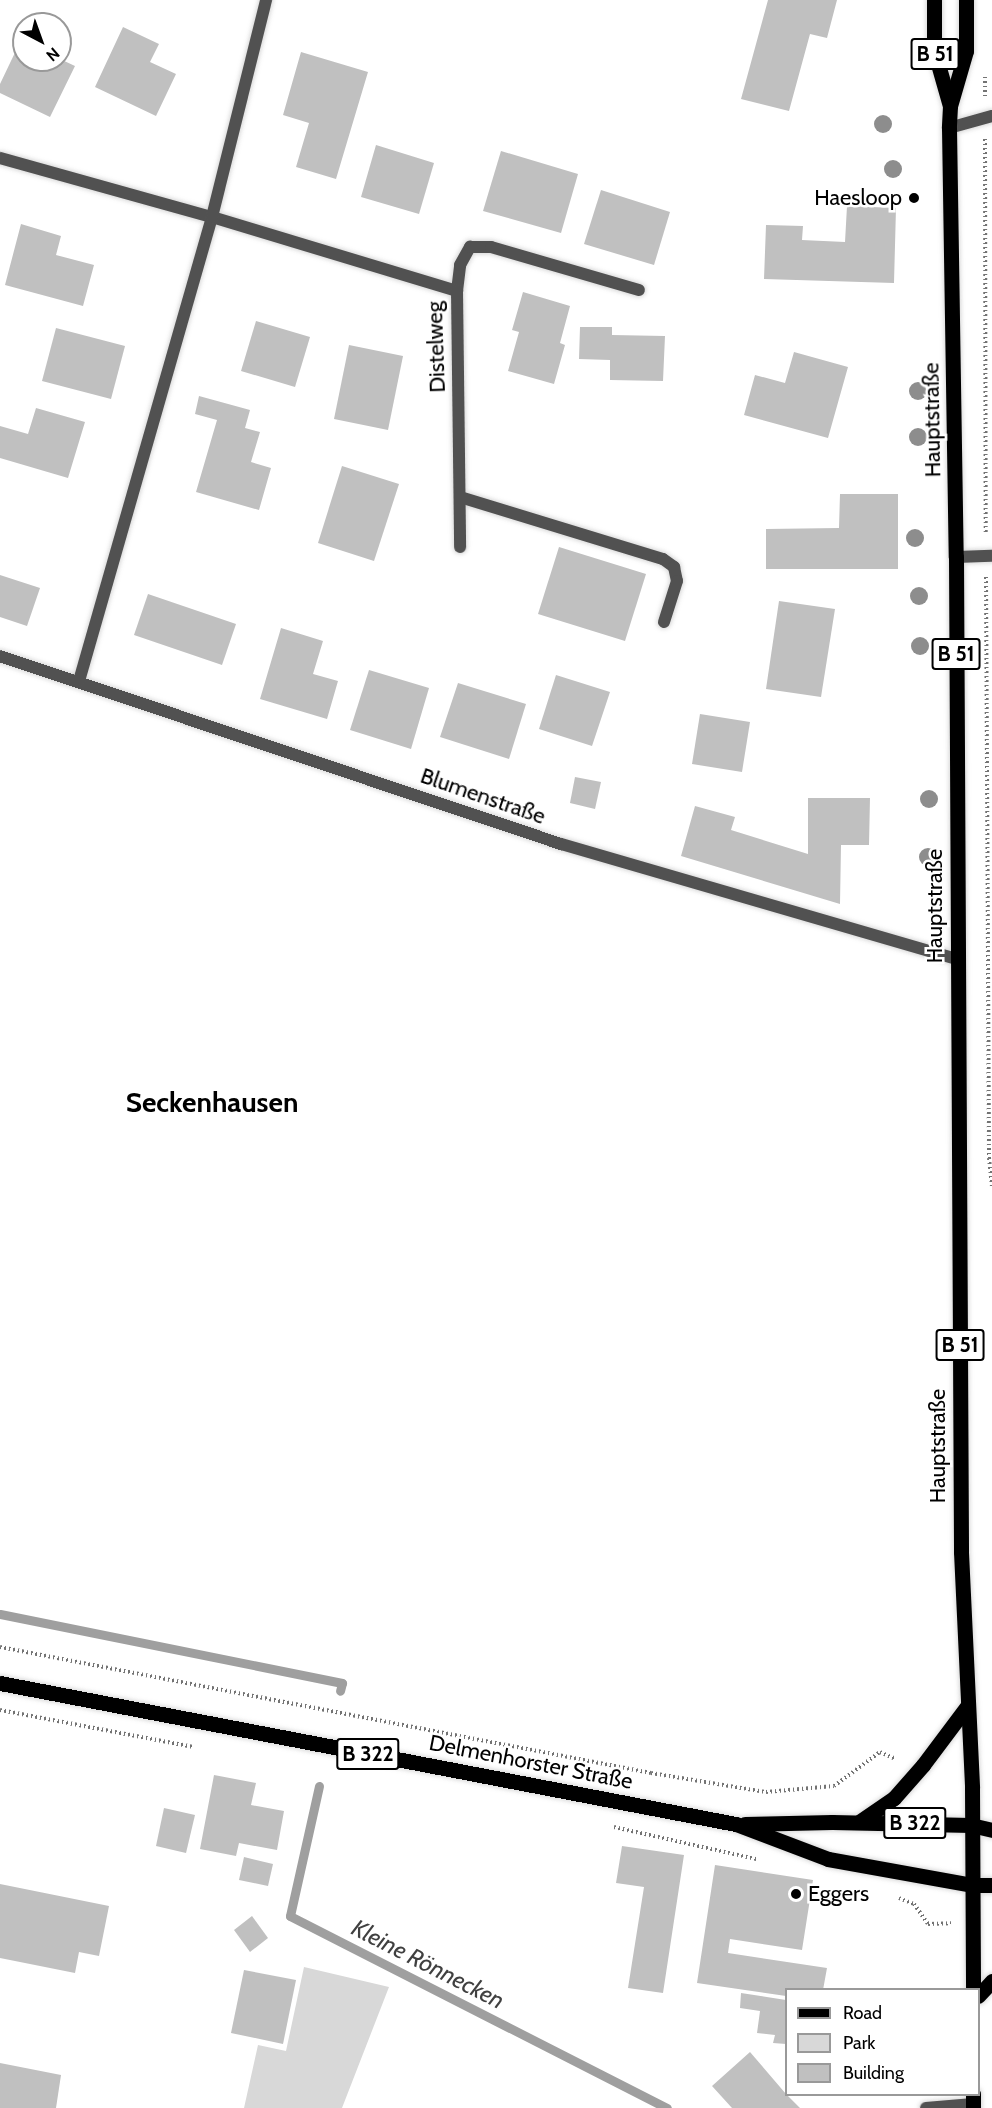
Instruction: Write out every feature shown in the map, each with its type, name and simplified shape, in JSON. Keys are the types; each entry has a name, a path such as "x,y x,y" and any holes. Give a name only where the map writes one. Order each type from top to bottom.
{"main road":[{"name":"Hauptstraße","path":"934,0 934,50 950,106"},
{"name":"Hauptstraße","path":"966,0 966,51 950,106 949,128 956,557 961,1552 968,1705"},
{"name":"Delmenhorster Straße","path":"0,1683 736,1824 828,1859 972,1885 992,1885"},
{"path":"859,1822 894,1797 968,1705"},
{"name":"B 51","path":"968,1705 973,1988"},
{"name":"Delmenhorster Straße","path":"736,1824 859,1822 971,1825 992,1830"},
{"path":"980,1994 992,1981"}],"street":[{"path":"79,681 212,217 266,0"},
{"path":"949,128 989,117"},
{"name":"Distelweg","path":"0,158 212,217 457,291 460,547"},
{"path":"457,291 460,265 470,247 491,247 639,290"},
{"path":"460,496 663,559 674,567 677,581 664,622"},
{"path":"956,557 989,556"},
{"name":"Blumenstraße","path":"0,656 561,844 958,958"},
{"path":"926,2108 973,2102"}],"path":[{"path":"986,73 989,117 989,1146 992,1188"},
{"path":"0,1647 651,1773 766,1792 834,1786 880,1752 896,1759 914,1775"},
{"path":"0,1710 195,1747"},
{"path":"613,1827 763,1861"},
{"path":"894,1897 915,1904 928,1924 973,1922"}],"green space":[{"path":"304,1967 389,1987 342,2108 244,2108 258,2045 286,2051"}],"building":[{"path":"768,0 837,0 827,38 810,34 789,111 741,99"},
{"path":"123,27 159,44 150,62 176,74 156,116 95,87"},
{"path":"301,52 368,72 336,179 296,167 309,123 283,115"},
{"path":"12,59 12,72 72,72 72,65 75,66 50,117 0,93 0,84"},
{"path":"376,145 434,163 419,214 361,197"},
{"path":"501,151 578,174 561,233 483,211"},
{"path":"601,190 670,212 654,265 584,244"},
{"path":"847,206 896,208 894,283 764,279 766,225 803,226 802,240 845,242"},
{"path":"21,224 61,236 56,255 94,265 83,306 5,285"},
{"path":"523,292 570,306 560,343 565,345 554,384 508,371 519,332 512,330"},
{"path":"256,321 310,337 295,387 241,371"},
{"path":"580,327 612,327 612,335 665,336 663,381 610,380 610,360 579,359"},
{"path":"56,328 125,346 111,399 42,381"},
{"path":"349,345 403,356 388,430 334,419"},
{"path":"794,352 848,367 828,438 744,415 755,375 785,383"},
{"path":"199,396 250,410 245,428 260,432 251,462 271,468 259,510 196,492 217,420 195,414"},
{"path":"36,408 85,422 68,478 0,458 0,426 28,434"},
{"path":"342,466 399,484 374,561 318,543"},
{"path":"840,494 898,494 898,569 766,569 766,529 839,528"},
{"path":"559,547 646,574 625,641 538,614"},
{"path":"0,575 40,588 27,626 0,617"},
{"path":"148,594 236,624 222,665 134,635"},
{"path":"779,601 835,609 821,697 766,689"},
{"path":"281,628 323,641 313,674 338,681 327,719 260,699"},
{"path":"369,670 429,688 411,749 350,730"},
{"path":"556,675 610,692 592,746 539,729"},
{"path":"458,683 526,704 509,759 440,737"},
{"path":"700,714 750,722 742,772 692,764"},
{"path":"575,777 601,782 595,809 570,803"},
{"path":"808,798 870,798 869,845 841,845 840,904 681,856 695,806 735,817 731,830 808,854"},
{"path":"214,1775 256,1783 251,1805 284,1811 277,1850 239,1843 236,1856 200,1849"},
{"path":"164,1808 195,1815 186,1853 156,1846"},
{"path":"622,1846 684,1855 663,1993 628,1988 644,1887 616,1883"},
{"path":"244,1857 273,1864 268,1886 239,1880"},
{"path":"715,1865 813,1880 802,1950 730,1939 728,1953 827,1968 823,1988 785,1988 785,1996 697,1983"},
{"path":"0,1884 109,1906 99,1956 79,1952 75,1973 0,1958"},
{"path":"252,1916 268,1938 250,1952 234,1930"},
{"path":"244,1970 296,1980 283,2044 231,2033"},
{"path":"741,1993 785,2000 785,2044 773,2043 775,2035 757,2033 760,2011 740,2008"},
{"path":"750,2052 785,2093 785,2096 788,2096 800,2108 732,2108 712,2086"},
{"path":"0,2063 61,2075 56,2108 0,2108"}],"waterway":[{"name":"Kleine Rönnecken","path":"0,1614 342,1683 340,1691"},
{"name":"Kleine Rönnecken","path":"319,1786 290,1916 667,2108"}],"place":[{"name":"Haesloop","path":"914,198"},
{"name":"Eggers","path":"796,1894"}],"district":[{"name":"Seckenhausen","path":"212,1102"}]}
